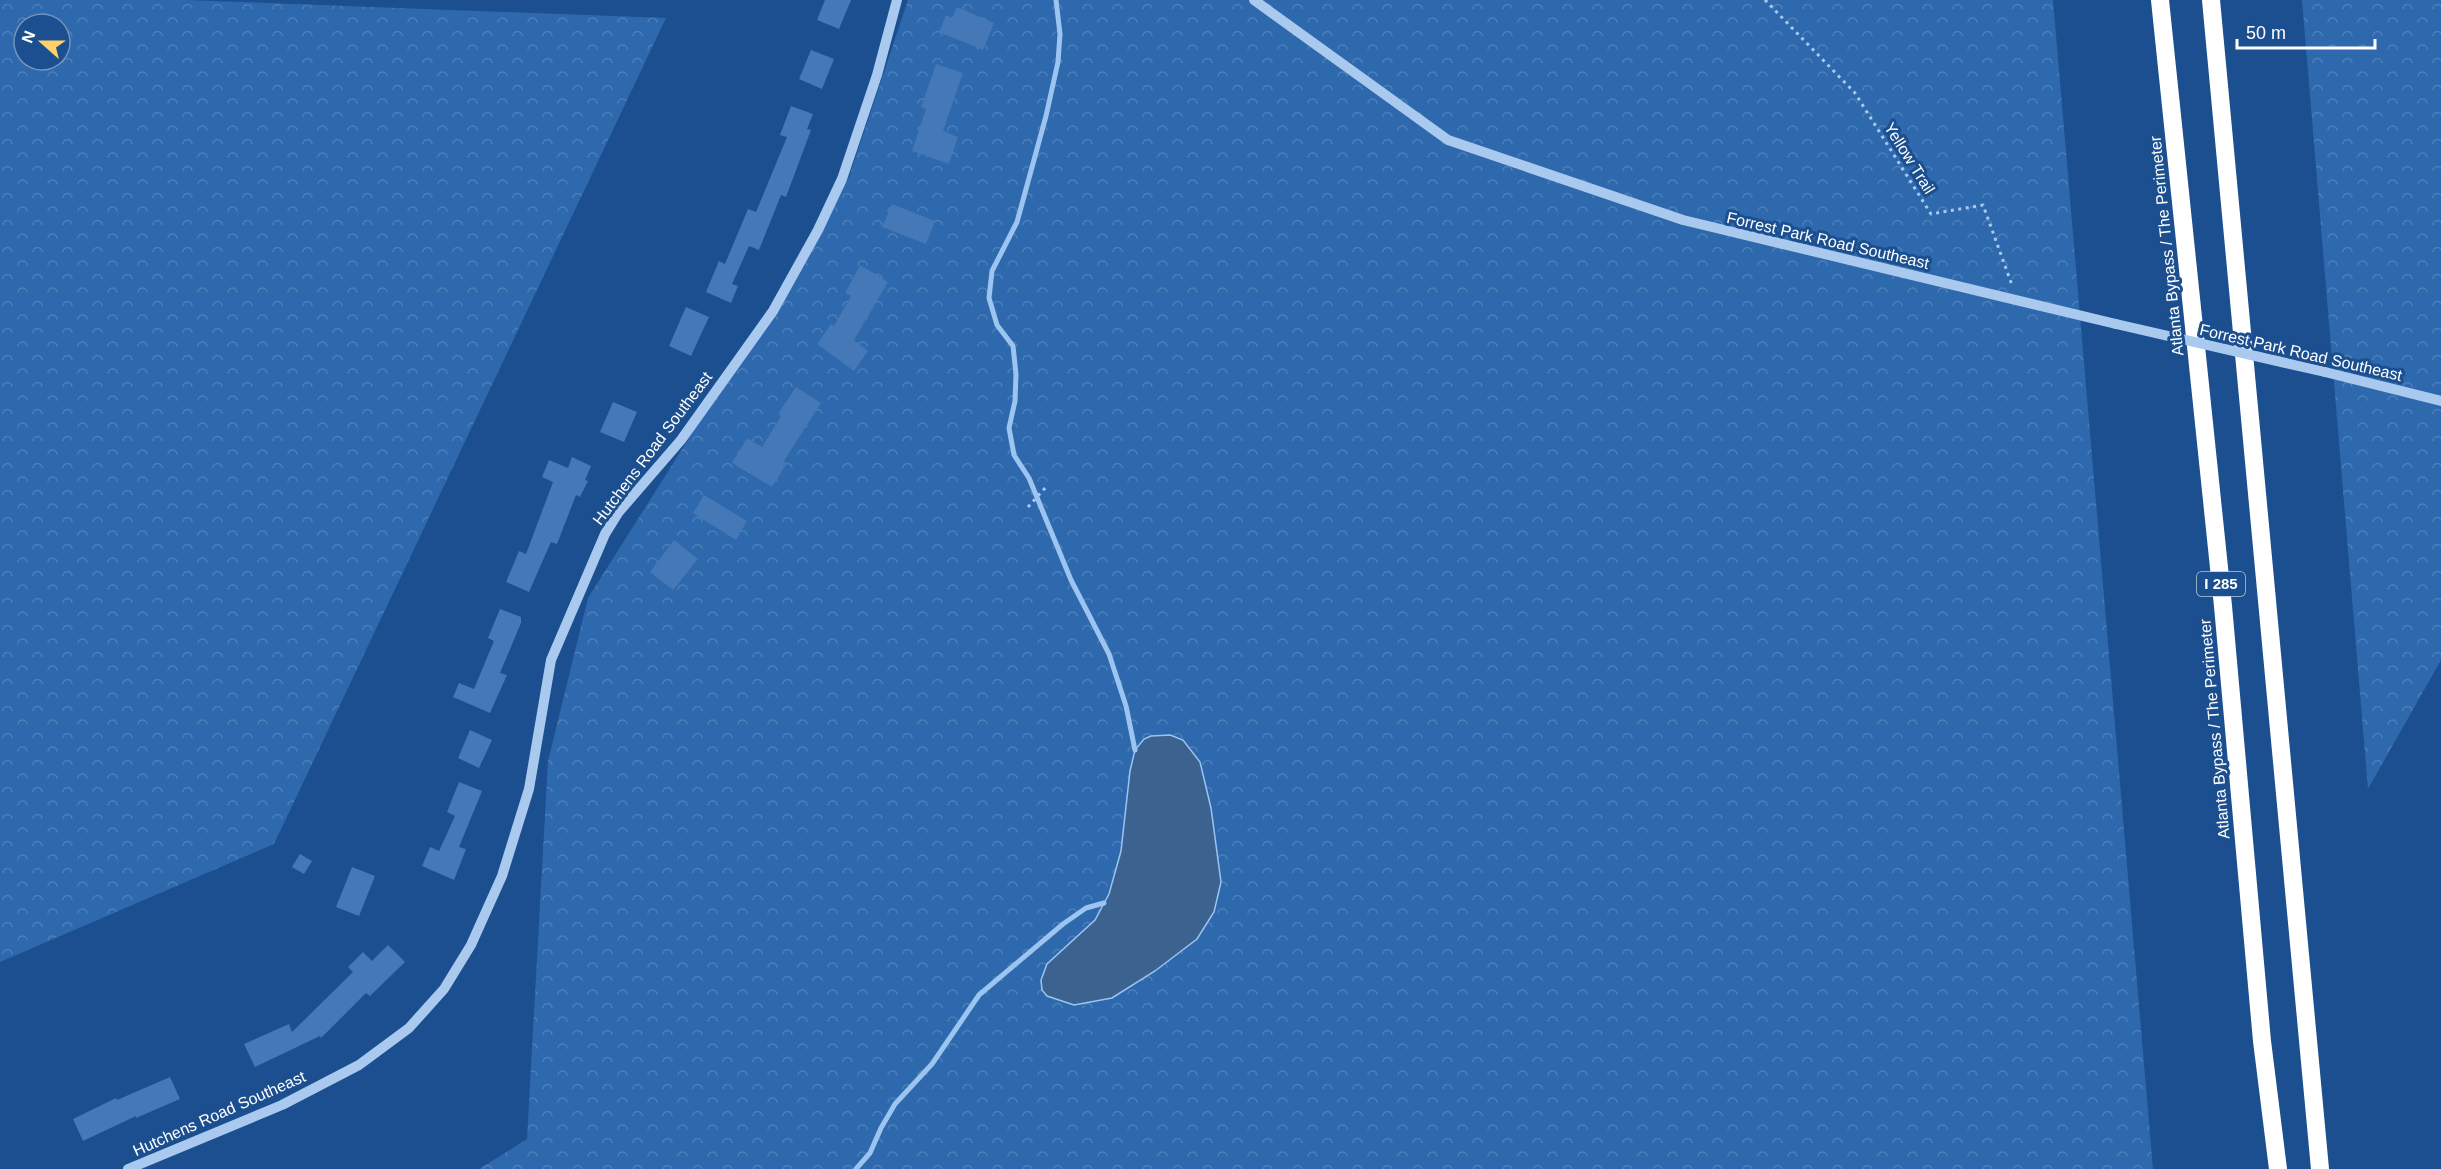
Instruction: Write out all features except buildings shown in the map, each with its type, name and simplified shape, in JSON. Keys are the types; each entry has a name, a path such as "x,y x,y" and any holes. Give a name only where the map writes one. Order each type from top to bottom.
{"highway":[{"name":"Atlanta Bypass / The Perimeter","path":"2160,0 2223,606 2262,1041 2278,1169"},
{"name":"I 285","path":"2211,0 2320,1169"}],"street":[{"name":"Hutchens Road Southeast","path":"128,1169 282,1105 359,1065 409,1028 444,990 471,945 501,876 529,789 551,660 605,534 618,513 681,440 773,311 812,240 842,179 878,75 897,0"},
{"name":"Forrest Park Road Southeast","path":"1254,0 1448,140 1683,220 2441,401"}],"path":[{"name":"Yellow Trail","path":"1765,0 1855,93 1931,214 1983,205 2018,301"},
{"path":"1028,507 1046,487"}],"green space":[{"path":"0,0 187,0 666,18 274,844 0,962"},
{"path":"908,0 2053,0 2153,1169 479,1169 527,1139 548,761 588,598 729,375 849,177"},
{"path":"2302,0 2441,0 2441,660 2368,789"}],"shaded area":[{"path":"1170,735 1183,740 1200,762 1211,808 1221,882 1214,912 1197,939 1155,971 1112,998 1074,1005 1047,996 1042,990 1041,980 1047,964 1095,920 1109,894 1121,851 1130,771 1135,750 1144,739 1151,736"}],"waterway":[{"path":"1056,0 1060,34 1058,62 1046,116 1017,222 992,271 989,298 997,325 1013,346 1016,374 1015,401 1009,428 1014,455 1029,478 1071,580 1109,654 1126,706 1135,750"},
{"path":"856,1169 870,1153 895,1104 932,1064 979,995 1063,924 1086,908 1104,903"}]}
